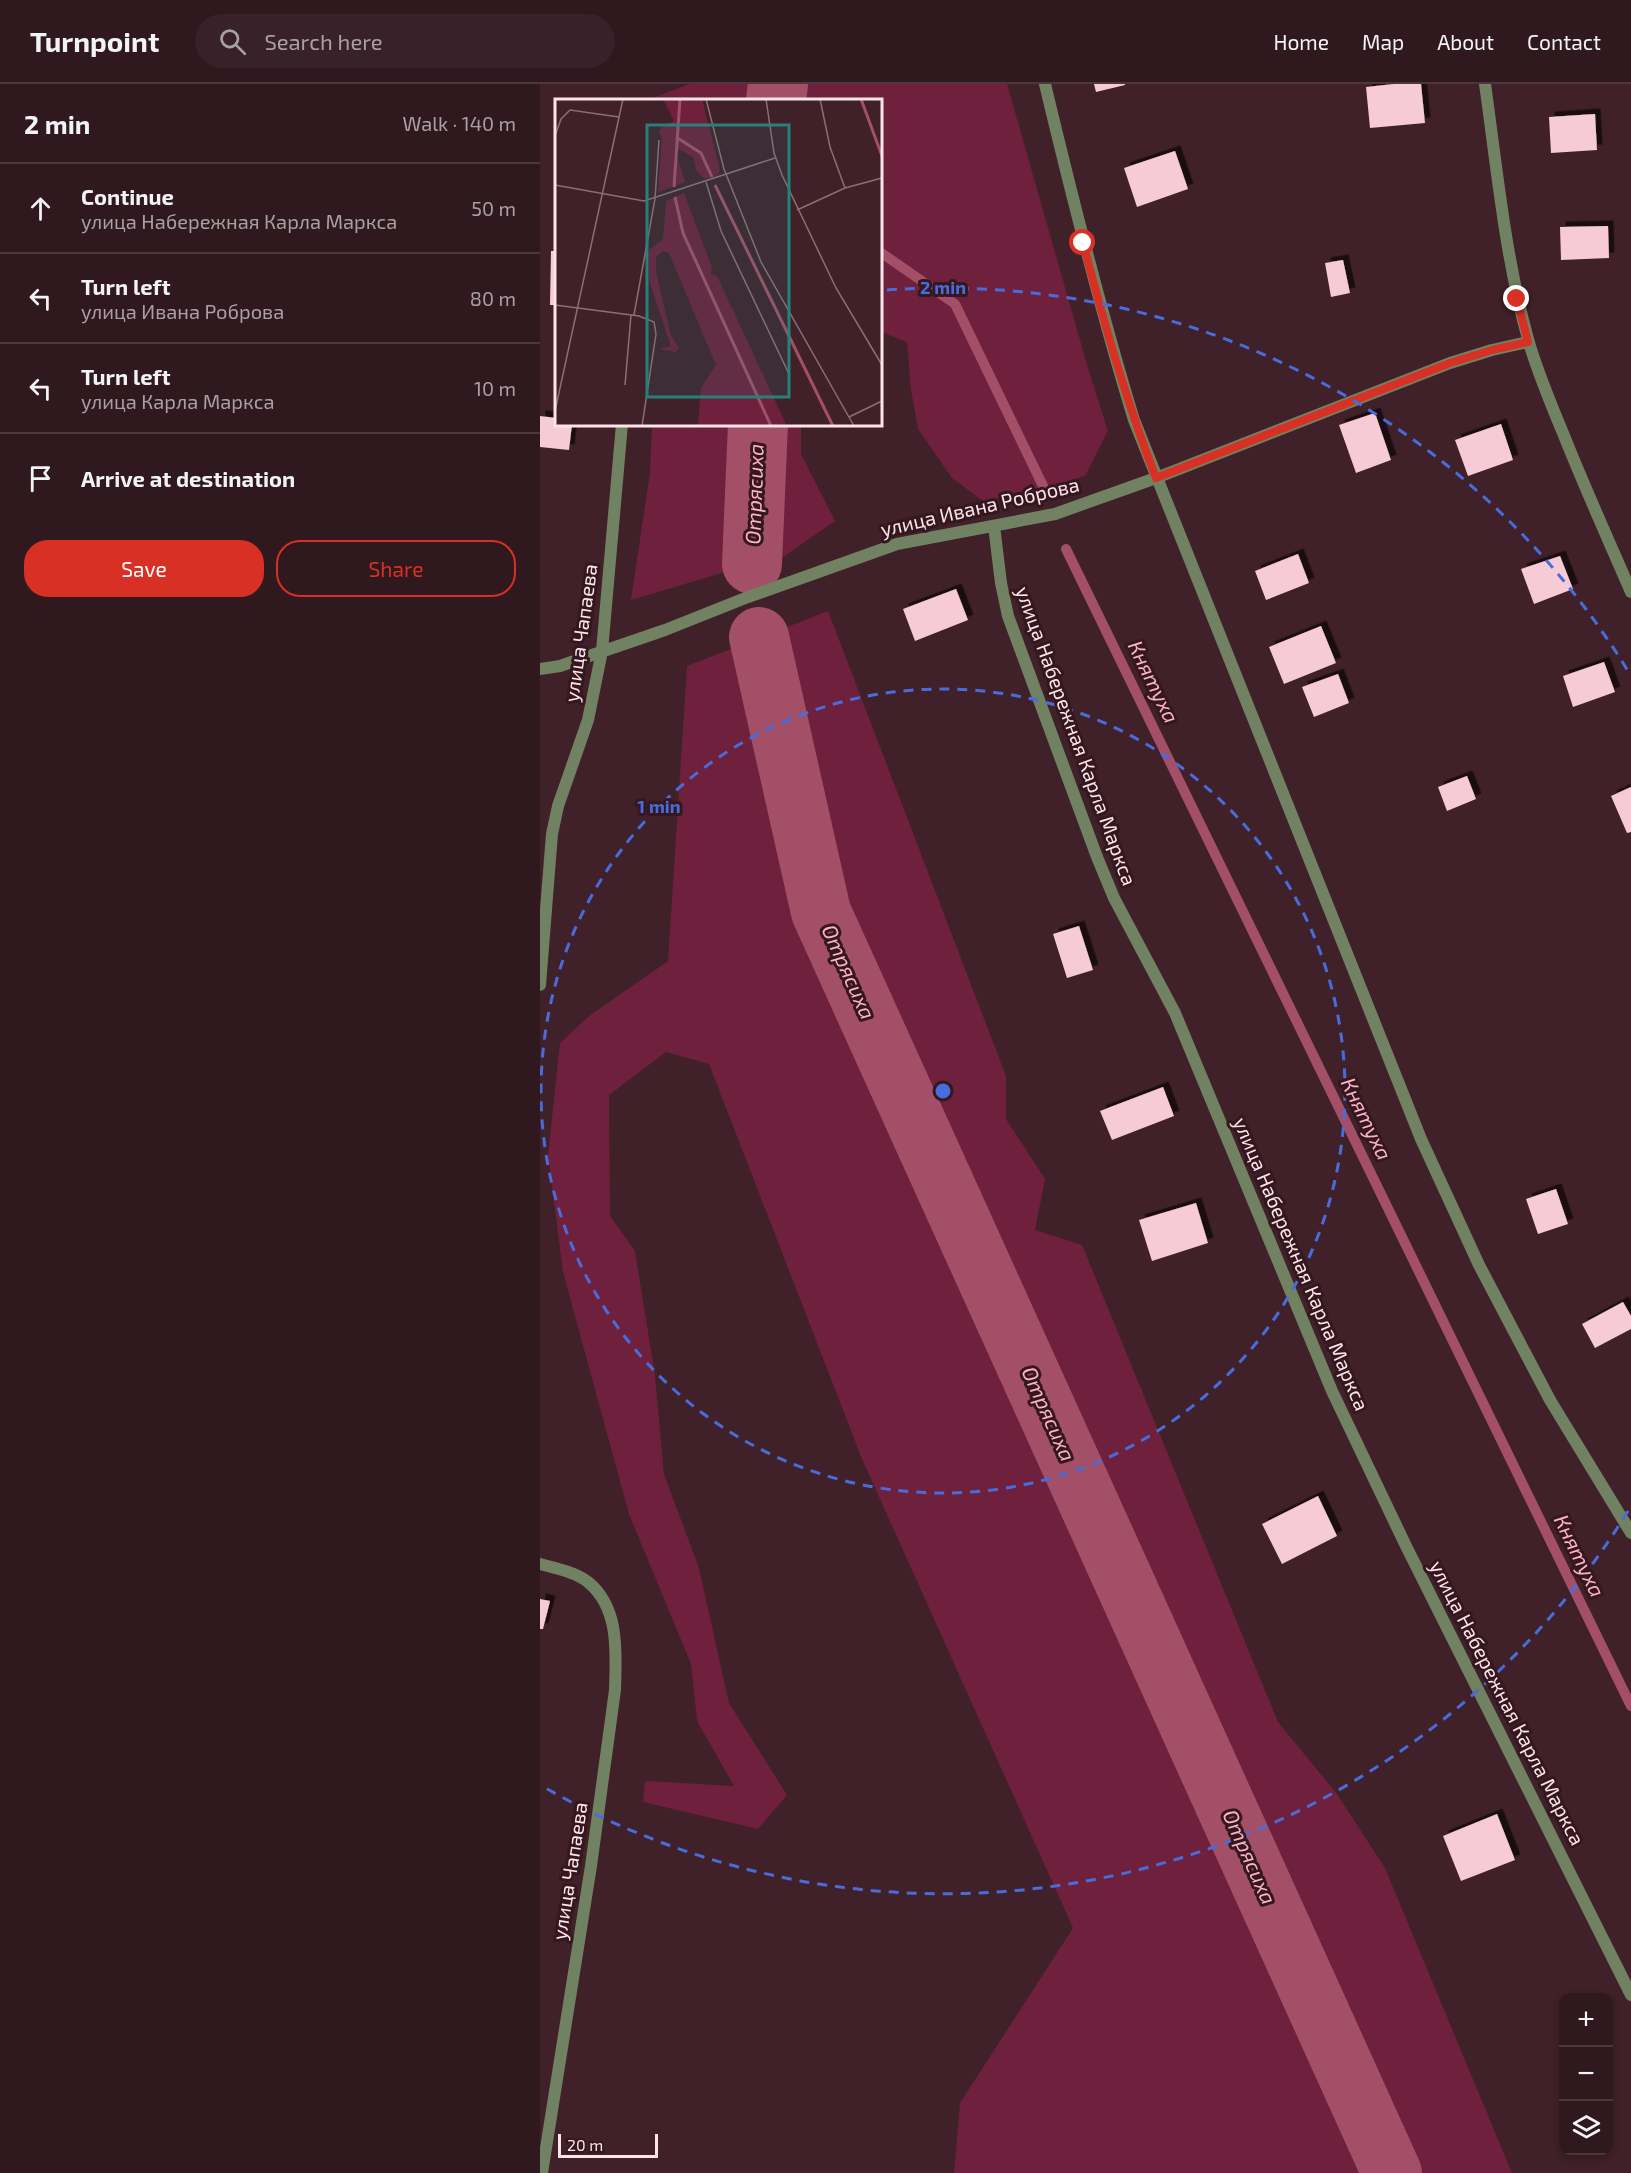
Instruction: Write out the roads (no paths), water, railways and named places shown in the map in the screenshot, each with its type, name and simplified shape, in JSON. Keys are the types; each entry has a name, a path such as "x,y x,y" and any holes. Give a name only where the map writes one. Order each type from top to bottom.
{"street":[{"path":"1045,84 1083,243 1134,420 1421,1139 1479,1265 1550,1400 1631,1533"},
{"path":"1485,84 1503,218 1517,299 1528,342 1560,426 1631,591"},
{"name":"улица Ивана Роброва","path":"540,669 560,666 665,630 748,597 897,544 1055,514 1156,478 1450,363 1528,342"},
{"name":"улица Чапаева","path":"540,985 552,834 558,806 588,720 602,651 622,426"},
{"name":"улица Набережная Карла Маркса","path":"993,526 1008,616 1097,858 1114,898 1175,1013 1332,1391 1406,1546 1631,1995"},
{"name":"улица Чапаева","path":"540,1564 562,1570 586,1581 600,1594 609,1610 614,1633 615,1690 591,1866 542,2173"}],"waterway":[{"name":"Отрясиха","path":"776,99 778,84"},
{"name":"Княтуха","path":"882,253 955,304 1044,488"},
{"name":"Отрясиха","path":"752,564 758,426"},
{"name":"Княтуха","path":"1066,549 1631,1706"},
{"name":"Отрясиха","path":"759,637 821,912 1392,2173"}]}
